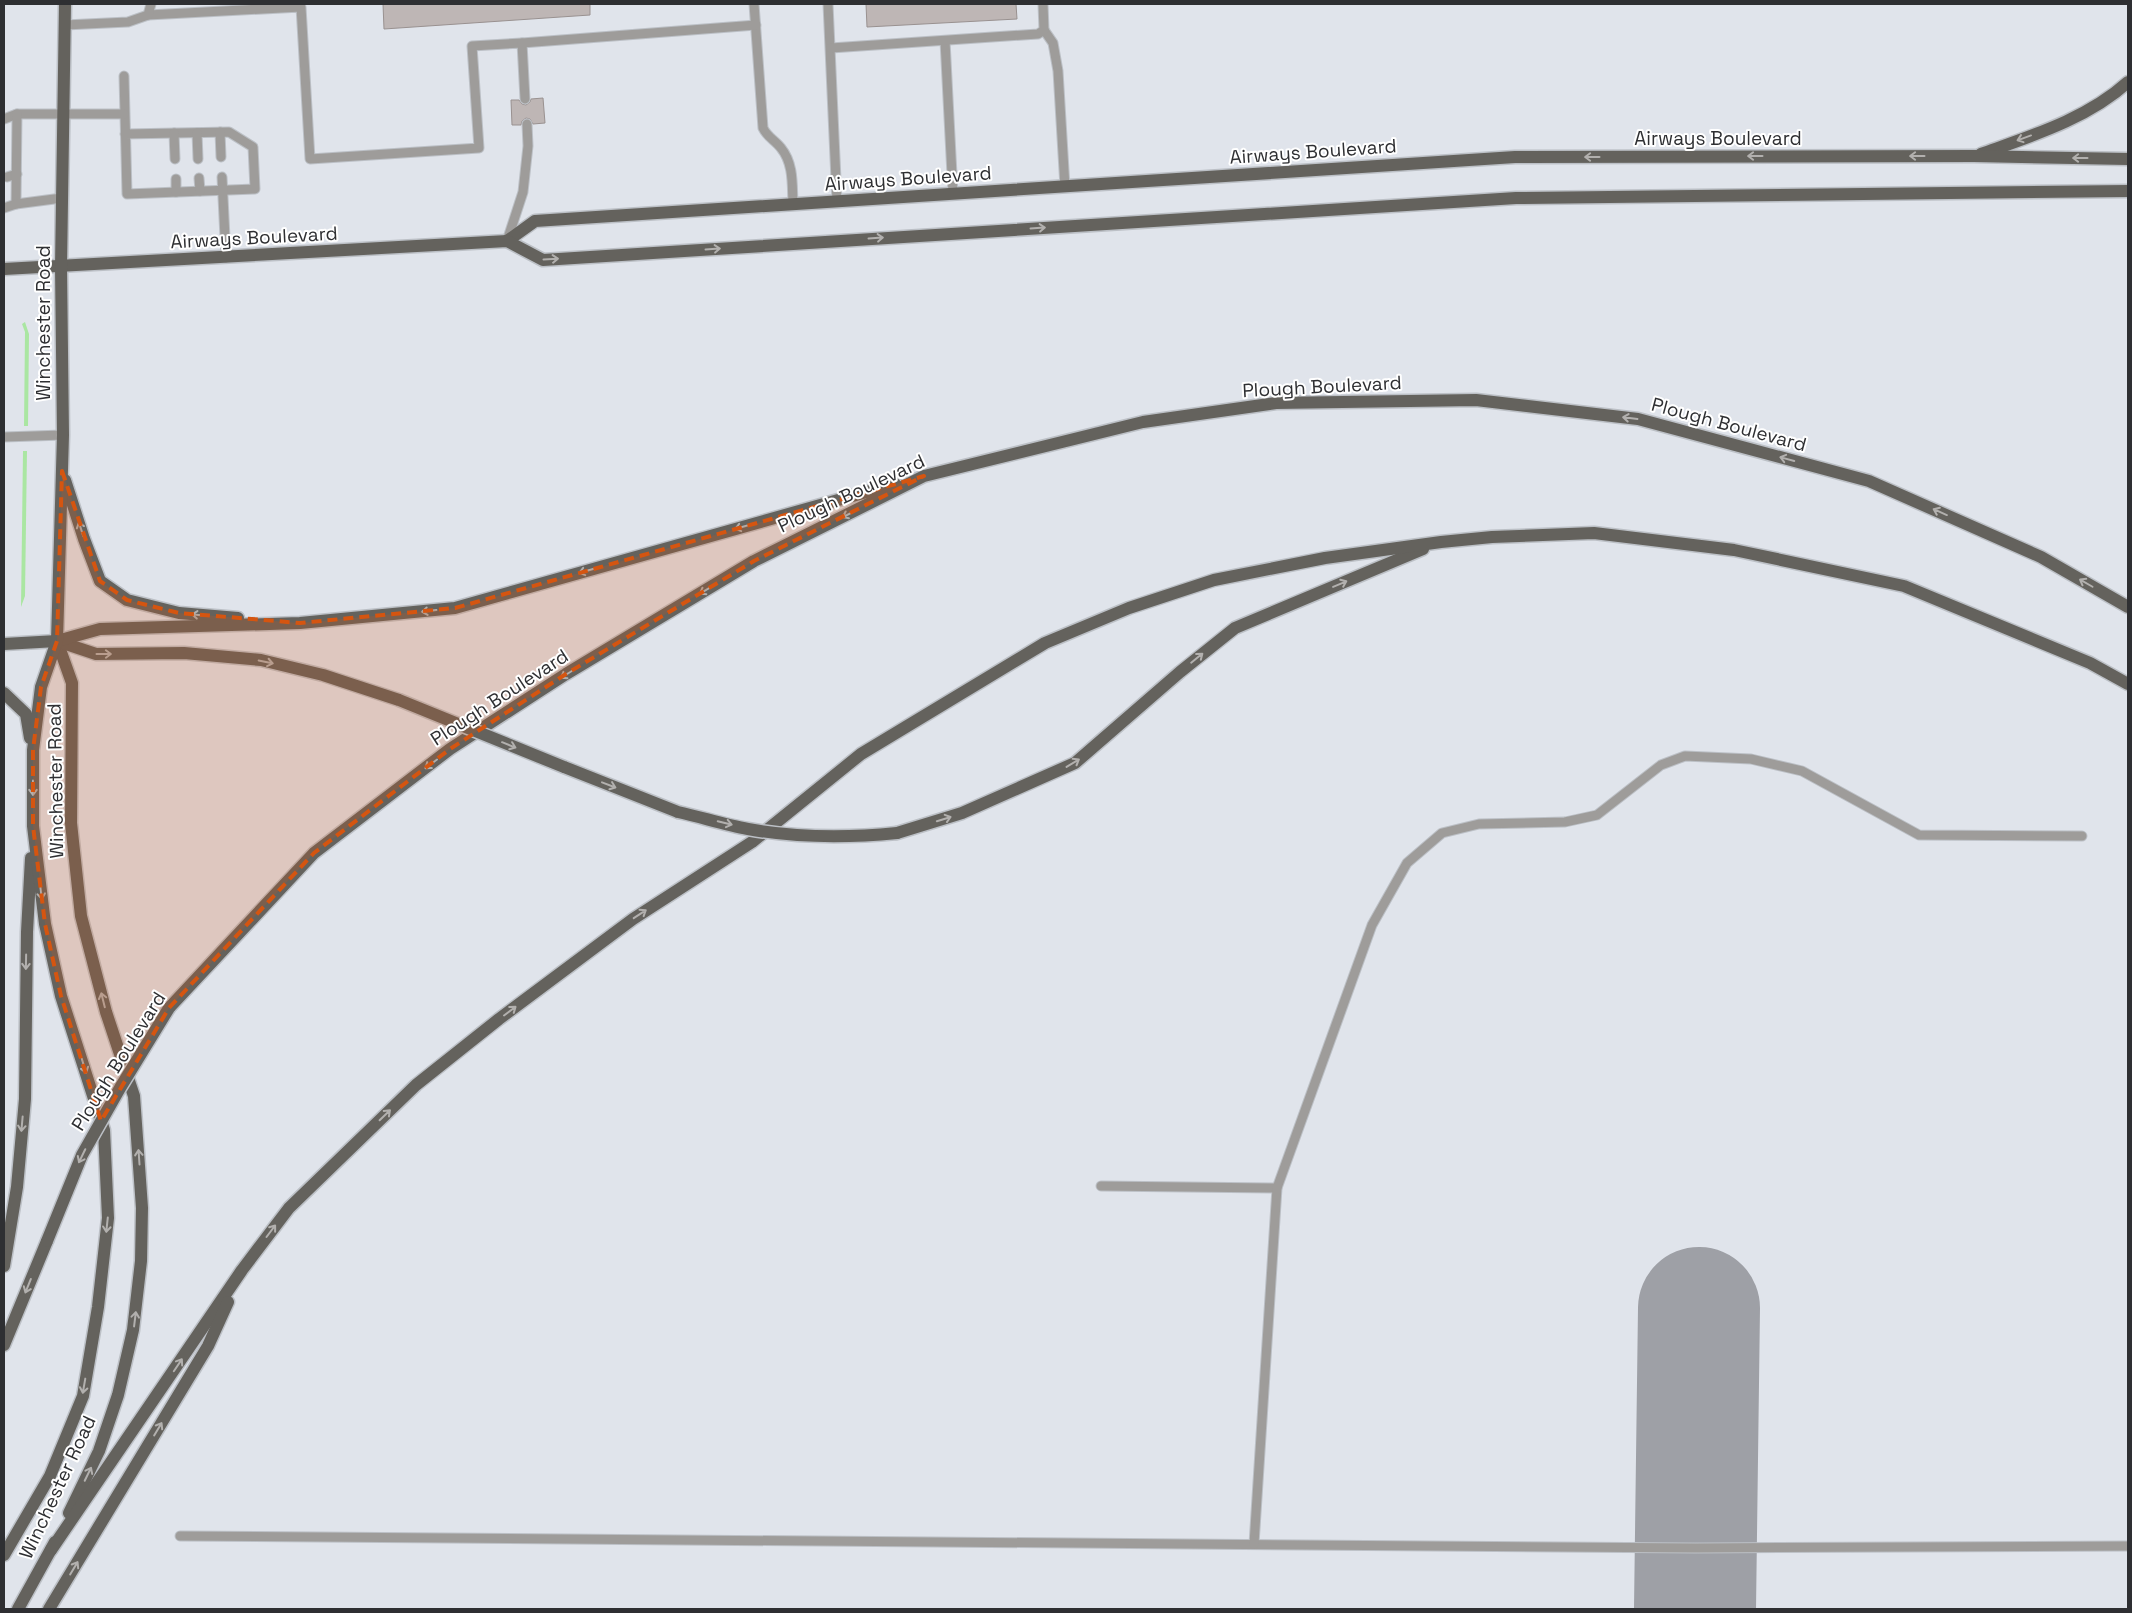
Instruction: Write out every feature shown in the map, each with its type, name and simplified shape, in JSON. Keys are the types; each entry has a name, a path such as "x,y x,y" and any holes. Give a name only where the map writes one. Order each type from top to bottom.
{"main road":[{"name":"Winchester Road","path":"4,1555 50,1476 83,1396 98,1306 108,1218 104,1130 62,996 49,942 45,924 33,826 33,750 41,686 57,642 63,436 62,198 65,4"},
{"path":"1974,156 2050,128 2118,92 2128,82"},
{"name":"Airways Boulevard","path":"4,269 507,241 535,221 1515,156 1974,156 2128,159"},
{"path":"507,241 543,260 1516,198 2128,191"},
{"name":"Plough Boulevard","path":"4,1345 82,1155 169,1008 314,854 450,749 566,674 754,561 924,476 1143,422 1276,403 1476,400 1638,420 1869,481 2041,557 2128,607"},
{"path":"62,471 100,582 127,600 180,613 300,623"},
{"path":"4,644 57,642 100,629 300,623 455,608 924,476"},
{"path":"51,1550 242,1270 288,1208 416,1085 499,1019 633,919 752,842 861,754 1045,643 1129,608 1214,580 1324,558 1441,542 1492,537 1594,533 1743,552 1904,586 2090,663 2128,684"},
{"path":"57,642 96,654 184,653 260,660 323,675 399,700 678,812 748,829 798,835 854,838 897,833 962,813 1075,763 1180,672 1235,628 1441,542"},
{"name":"Winchester Road","path":"18,1609 51,1550 99,1451 118,1394 133,1330 142,1262 142,1208 134,1096 106,1012 81,916 72,823 72,683 57,642"},
{"path":"4,693 26,714 33,750"},
{"path":"4,1266 17,1187 24,1099 27,932 33,826"},
{"path":"48,1609 208,1346 242,1270"}],"lane":[{"path":"148,15 151,4"},
{"path":"754,4 763,128 788,158 793,204"},
{"path":"828,4 837,202"},
{"path":"1043,4 1044,30 1053,43 1058,71 1065,186"},
{"path":"65,25 128,22 148,15 301,7 310,159 479,148 472,46 756,25"},
{"path":"831,48 1025,37 1038,34 1044,30"},
{"path":"945,41 952,194"},
{"path":"522,43 525,99"},
{"path":"124,76 124,114 127,194 255,190 253,147 229,132 125,134"},
{"path":"4,119 17,114 124,114"},
{"path":"16,204 17,114"},
{"path":"507,241 523,192 528,146 527,124"},
{"path":"220,132 221,157"},
{"path":"174,133 175,159"},
{"path":"197,133 198,159"},
{"path":"7,153 17,151"},
{"path":"7,177 16,174"},
{"path":"222,177 226,258"},
{"path":"199,178 200,191"},
{"path":"176,179 176,192"},
{"path":"4,208 16,204 62,198"},
{"path":"4,437 63,436"},
{"path":"1254,1544 1277,1188 1372,925 1407,862 1442,833 1479,824 1565,822 1597,815 1661,765 1686,756 1751,759 1802,770 1919,835 2082,836"},
{"path":"1101,1186 1277,1188"},
{"path":"180,1536 1695,1548 2128,1546"}],"highlighted area":[{"path":"62,471 100,581 127,600 179,613 300,623 455,608 924,476 754,561 566,674 450,749 314,853 169,1008 101,1121 61,996 45,924 33,826 33,750 41,687 57,641"}],"green space":[{"path":"25,322 29,334 28,426 24,426 25,332 22,324"},
{"path":"23,451 27,451 25,596 21,607"}],"building":[{"path":"383,4 590,4 590,15 384,29"},
{"path":"866,4 1016,4 1017,19 867,27"},
{"path":"543,98 545,123 533,124 530,119 526,118 522,121 521,125 512,125 511,100 519,100 522,104 526,105 531,99"}],"runway":[{"path":"1695,1609 1699,1308"}]}
